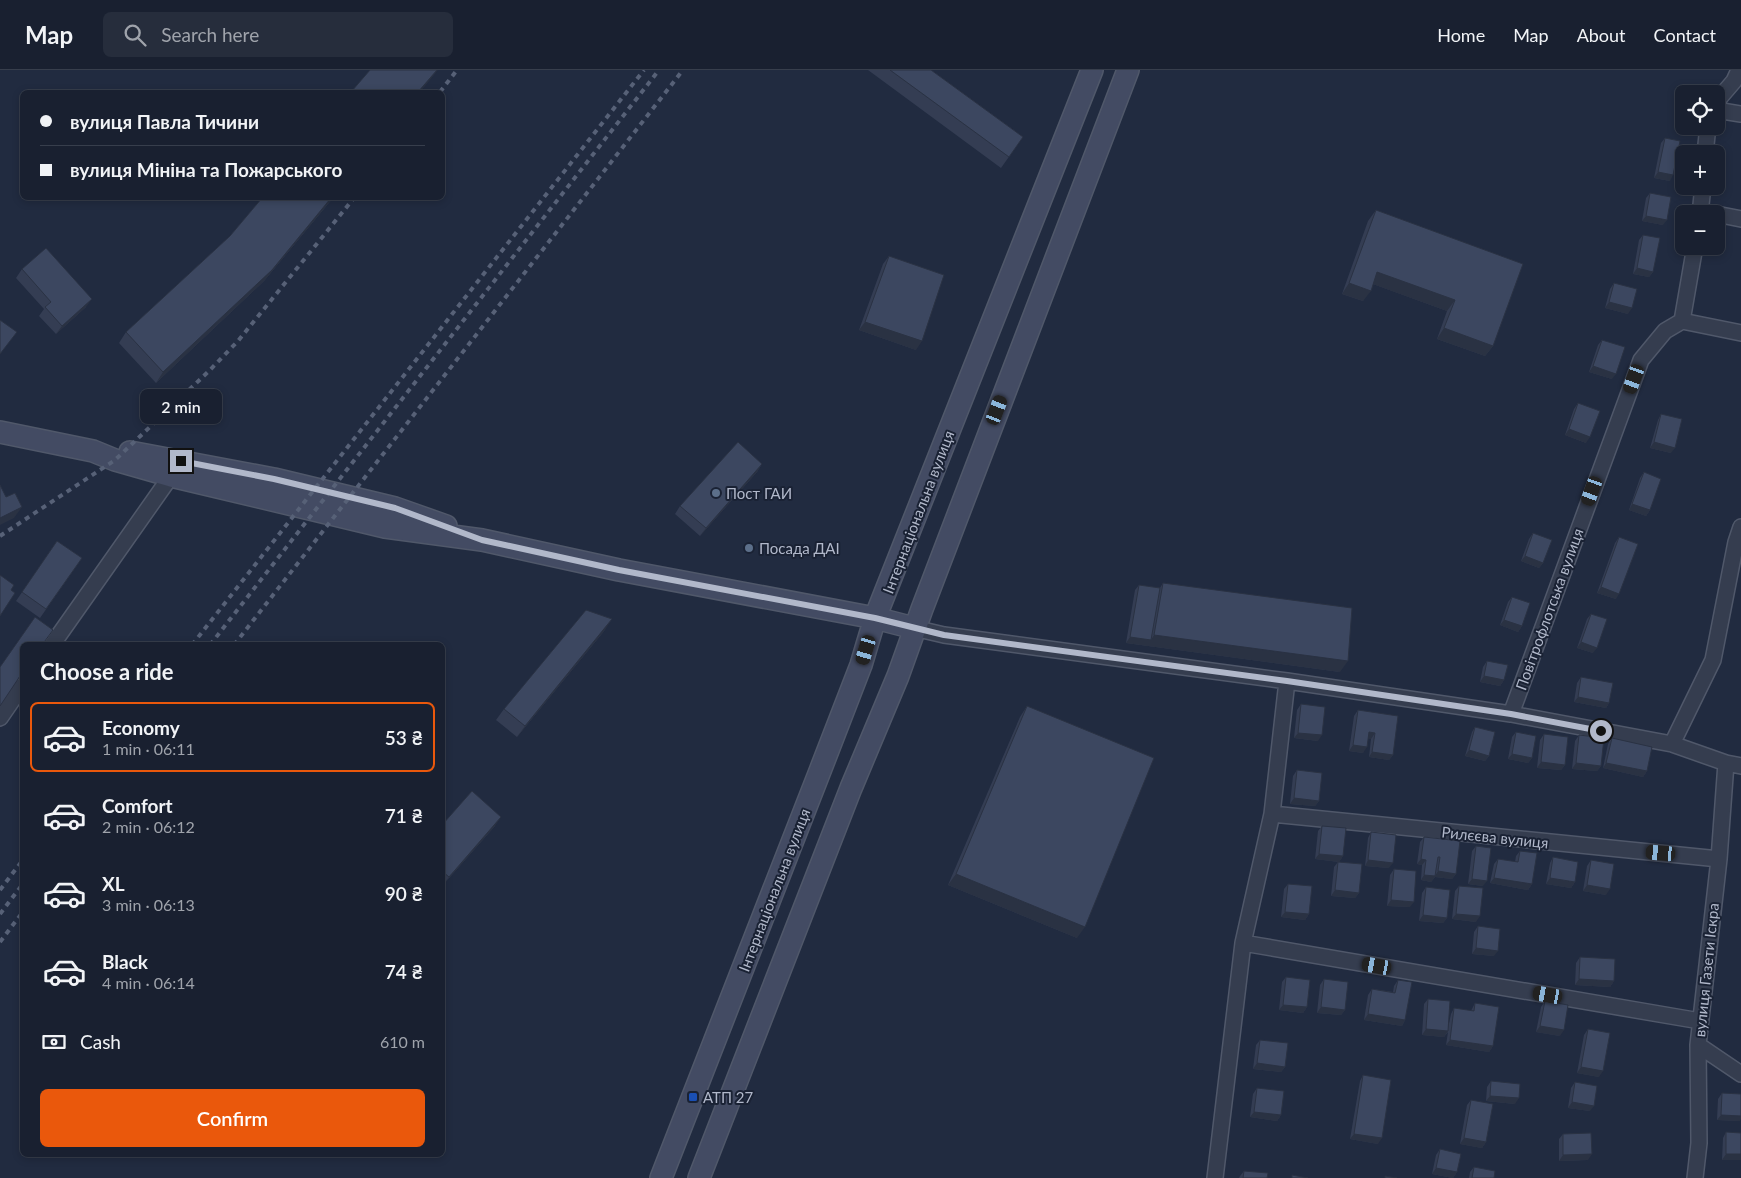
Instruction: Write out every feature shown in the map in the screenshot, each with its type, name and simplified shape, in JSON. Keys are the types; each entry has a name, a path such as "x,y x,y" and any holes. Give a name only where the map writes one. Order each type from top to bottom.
{"main road":[{"name":"Інтернаціональна вулиця","path":"661,1178 861,665 875,618 1092,70"},
{"path":"699,1178 851,788 898,676 914,628 1128,70"},
{"path":"0,432 93,452 171,476 385,527 482,540 619,570 875,618 914,628"},
{"path":"93,452 125,451 274,479 395,508 482,540"}],"street":[{"path":"1725,92 1734,81 1739,70"},
{"path":"1725,111 1741,114"},
{"path":"1725,216 1741,219"},
{"path":"1693,255 1682,321 1741,333"},
{"name":"Повітрофлотська вулиця","path":"1511,714 1641,360 1665,331 1682,321"},
{"path":"54,642 171,476"},
{"path":"1672,744 1713,660 1741,527"},
{"path":"914,628 944,635 1287,681 1511,714 1672,744 1734,764 1741,773"},
{"path":"1215,1178 1244,943 1272,814 1287,681"},
{"path":"0,718 20,689"},
{"name":"вулиця Газети Іскра","path":"1695,1178 1699,1143 1698,1044 1700,1021 1719,859 1734,764"},
{"name":"Рилєєва вулиця","path":"1272,814 1719,859"},
{"path":"1244,943 1700,1021"},
{"path":"1698,1044 1741,1074"}],"building":[{"path":"370,70 437,70 420,90 353,90"},
{"path":"890,70 931,70 1023,137 1009,157"},
{"path":"1665,138 1680,141 1679,145 1675,145 1673,175 1658,172"},
{"path":"1650,193 1671,197 1667,220 1646,216"},
{"path":"260,200 329,200 272,270 163,372 126,332 230,236"},
{"path":"1376,210 1523,264 1493,346 1444,328 1455,300 1377,272 1371,291 1349,283"},
{"path":"1643,235 1660,238 1653,272 1637,268"},
{"path":"46,248 92,299 62,326 45,307 51,302 22,269"},
{"path":"889,256 944,275 922,341 865,322"},
{"path":"1614,283 1637,289 1632,308 1609,302"},
{"path":"0,320 17,332 0,354"},
{"path":"1602,340 1625,347 1616,374 1593,366"},
{"path":"1578,403 1600,411 1590,437 1569,429"},
{"path":"1661,414 1682,419 1675,448 1654,442"},
{"name":"Пост ГАИ","path":"738,442 762,464 706,528 680,506"},
{"path":"1644,472 1661,479 1650,510 1632,504"},
{"path":"0,485 6,497 15,493 22,507 0,518"},
{"path":"1533,533 1552,540 1543,563 1525,556"},
{"path":"1619,537 1638,544 1619,594 1601,587"},
{"path":"57,541 82,558 46,609 22,592"},
{"path":"0,575 14,585 11,590 15,593 0,616"},
{"path":"1163,583 1352,608 1348,661 1154,635"},
{"path":"1139,585 1160,588 1151,640 1130,637"},
{"path":"1512,597 1530,603 1522,626 1504,620"},
{"path":"586,610 612,619 525,726 504,709"},
{"path":"1591,614 1607,619 1597,648 1581,642"},
{"path":"35,617 53,630 44,642 20,642 20,676 0,706 0,667"},
{"path":"1487,661 1508,665 1504,680 1484,676"},
{"path":"1581,677 1613,683 1609,703 1578,697"},
{"path":"1301,704 1325,707 1322,735 1298,733"},
{"path":"1027,706 1154,758 1085,927 956,874"},
{"path":"1358,710 1398,716 1393,755 1372,752 1375,733 1369,732 1367,747 1353,745"},
{"path":"1475,727 1495,732 1489,756 1469,750"},
{"path":"1516,732 1536,736 1532,758 1512,754"},
{"path":"1544,734 1568,737 1565,765 1541,762"},
{"path":"1579,735 1604,738 1601,766 1576,763"},
{"path":"1612,738 1652,747 1647,771 1606,763"},
{"path":"1297,770 1322,773 1319,801 1294,798"},
{"path":"472,791 501,817 449,877 445,874 445,822"},
{"path":"1322,826 1346,828 1343,856 1319,854"},
{"path":"1371,832 1396,835 1393,863 1368,860"},
{"path":"1424,837 1460,841 1456,874 1438,871 1440,857 1438,857 1435,876 1424,875 1426,860 1421,859"},
{"path":"1476,846 1491,848 1487,881 1472,879"},
{"path":"1520,851 1537,853 1532,884 1494,878 1498,859 1518,862"},
{"path":"1553,857 1578,862 1575,882 1550,878"},
{"path":"1591,860 1614,864 1610,889 1587,885"},
{"path":"1338,862 1362,864 1359,893 1335,890"},
{"path":"1394,869 1416,871 1414,902 1391,900"},
{"path":"1288,884 1312,886 1309,914 1285,912"},
{"path":"1459,886 1483,888 1480,916 1456,914"},
{"path":"1426,887 1450,890 1447,918 1423,915"},
{"path":"1478,926 1500,929 1498,951 1476,948"},
{"path":"1580,957 1615,959 1614,981 1579,979"},
{"path":"1286,977 1310,980 1307,1007 1283,1005"},
{"path":"1324,979 1348,982 1345,1010 1321,1007"},
{"path":"1398,980 1412,982 1405,1020 1368,1014 1372,989 1395,993"},
{"path":"1428,999 1450,1001 1448,1031 1426,1029"},
{"path":"1545,1001 1568,1005 1564,1030 1540,1026"},
{"path":"1475,1003 1499,1007 1493,1046 1450,1040 1454,1008 1474,1011"},
{"path":"1588,1029 1610,1033 1603,1071 1581,1067"},
{"path":"1260,1040 1288,1043 1285,1067 1257,1063"},
{"path":"1363,1075 1391,1080 1382,1138 1354,1134"},
{"path":"1491,1081 1520,1084 1519,1098 1490,1096"},
{"path":"1575,1082 1597,1086 1594,1106 1572,1102"},
{"path":"1257,1088 1284,1091 1281,1115 1254,1112"},
{"path":"1722,1093 1741,1094 1741,1116 1721,1115"},
{"path":"1471,1100 1493,1104 1486,1142 1464,1138"},
{"path":"1726,1132 1741,1133 1741,1154 1726,1154"},
{"path":"1591,1133 1592,1154 1563,1155 1563,1134"},
{"path":"1440,1149 1461,1154 1457,1172 1436,1168"},
{"path":"1474,1167 1495,1171 1494,1178 1472,1178"},
{"path":"1244,1171 1268,1173 1267,1178 1243,1178"},
{"path":"1292,1175 1308,1178 1292,1178"}],"railway":[{"path":"442,90 457,70"},
{"path":"194,642 644,70"},
{"path":"212,642 659,70"},
{"path":"236,642 683,70"},
{"path":"0,536 115,460 209,371 238,341 352,200"},
{"path":"0,890 20,864"},
{"path":"0,914 20,888"},
{"path":"0,942 20,916"}],"place":[{"name":"Пост ГАИ","path":"716,493"},
{"name":"Посада ДАІ","path":"749,548"},
{"name":"АТП 27","path":"693,1097"}],"route":[{"path":"181,461 274,479 395,508 482,540 755,597 875,618 944,635 1287,681 1511,714 1601,731"}]}
